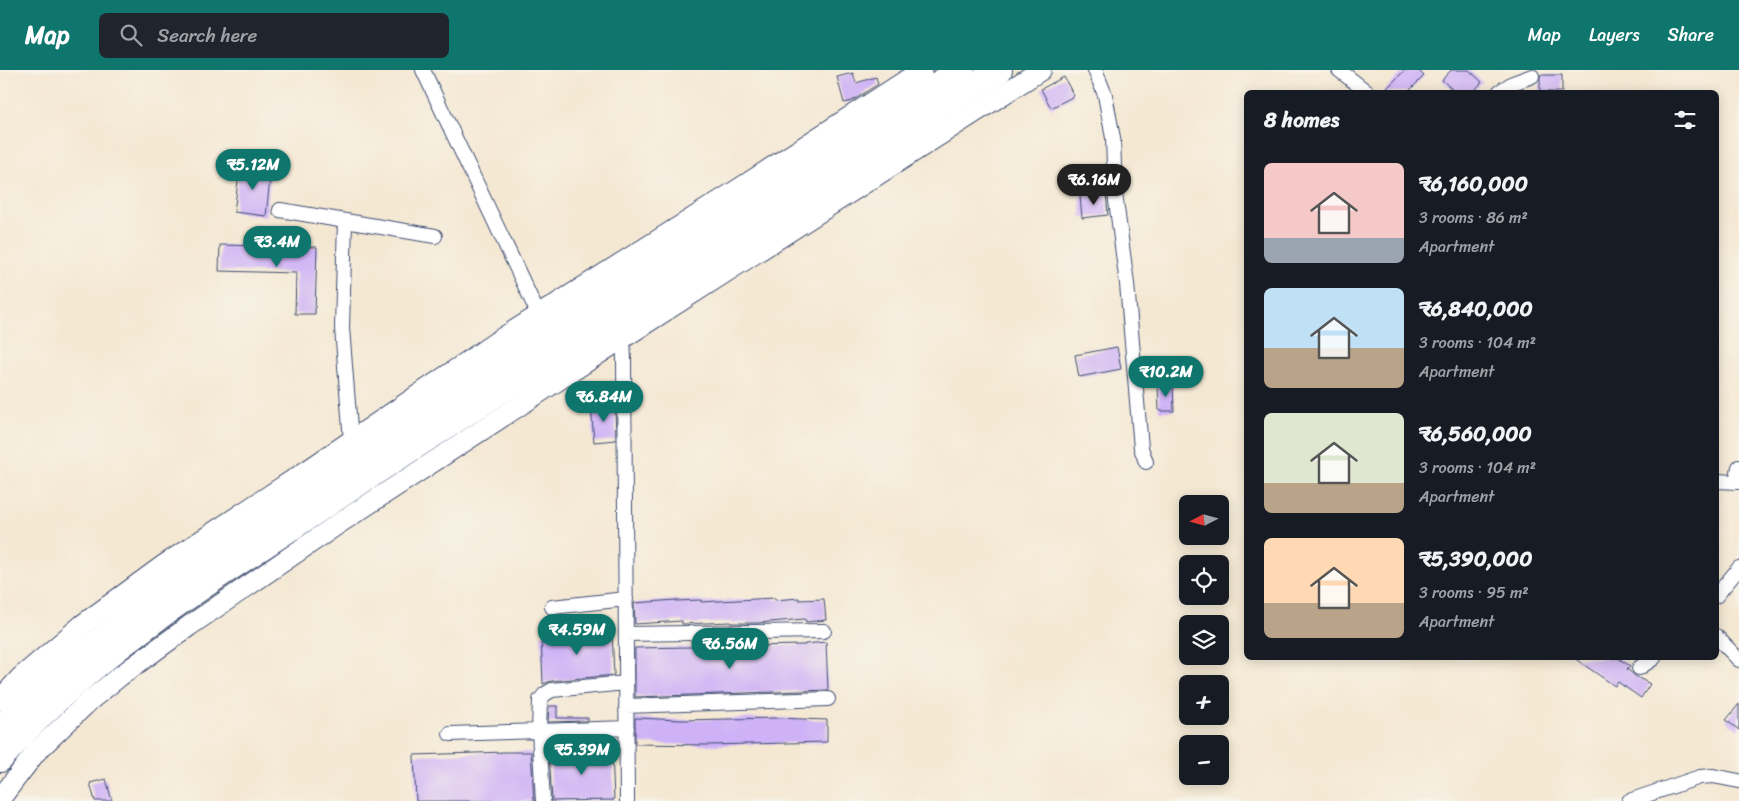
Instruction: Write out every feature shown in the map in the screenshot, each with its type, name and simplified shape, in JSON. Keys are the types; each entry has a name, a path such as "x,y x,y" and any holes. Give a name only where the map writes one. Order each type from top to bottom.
{"highway":[{"path":"0,759 24,730 49,706 87,673 142,630 479,404 554,344 961,70"},
{"path":"0,731 22,704 69,663 203,563 999,70"}],"main road":[{"path":"0,799 36,752 89,701 120,676 189,626 330,530 734,192 922,70"},
{"path":"0,700 21,677 82,625 164,565 496,342 554,344 623,338 1041,70"}],"street":[{"path":"423,70 554,344"},
{"path":"1095,70 1105,95 1113,138 1115,194 1127,284 1141,448 1146,462"},
{"path":"1339,70 1364,90"},
{"path":"1502,90 1513,83 1532,76"},
{"path":"280,210 435,236"},
{"path":"345,221 342,328 351,441"},
{"path":"623,338 627,801"},
{"path":"1719,481 1738,482 1739,467"},
{"path":"1719,592 1739,568"},
{"path":"552,607 626,599"},
{"path":"626,634 824,631"},
{"path":"1719,639 1739,660"},
{"path":"1639,668 1651,660"},
{"path":"543,801 539,731 540,700 544,694 552,690 626,684"},
{"path":"626,706 828,699"},
{"path":"450,734 626,728"},
{"path":"1629,801 1700,777 1713,776 1739,780"}],"building":[{"path":"1405,70 1418,70 1424,76 1410,90 1385,90"},
{"path":"1451,70 1469,70 1482,82 1475,90 1453,90 1442,80"},
{"path":"853,73 856,83 876,77 878,84 852,101 844,103 837,77"},
{"path":"1540,75 1562,75 1562,90 1540,90"},
{"path":"1064,77 1074,96 1051,108 1041,89"},
{"path":"240,166 271,170 266,216 234,212"},
{"path":"1106,193 1108,215 1082,218 1080,196"},
{"path":"220,245 317,247 315,314 295,314 296,273 219,271"},
{"path":"1117,347 1121,369 1079,377 1075,355"},
{"path":"1173,384 1174,411 1159,411 1158,385"},
{"path":"615,404 616,440 594,442 591,406"},
{"path":"775,598 775,600 799,598 799,600 824,599 826,620 806,622 805,619 758,623 682,624 682,621 635,624 634,603 676,600 701,600 701,602"},
{"path":"612,631 614,675 551,681 543,684 541,635 566,634 566,632"},
{"path":"826,642 828,690 635,697 635,648 805,645"},
{"path":"1577,660 1621,660 1630,666 1627,669 1635,676 1650,684 1641,698 1618,682 1615,686"},
{"path":"1739,704 1739,730 1726,720"},
{"path":"549,706 557,706 557,718 588,718 588,721 548,722"},
{"path":"635,718 681,720 778,718 827,720 827,742 709,745 635,744"},
{"path":"562,750 562,752 612,751 614,800 552,801 549,751"},
{"path":"531,752 534,801 416,801 414,755"},
{"path":"106,779 112,801 95,801 90,783"}]}
